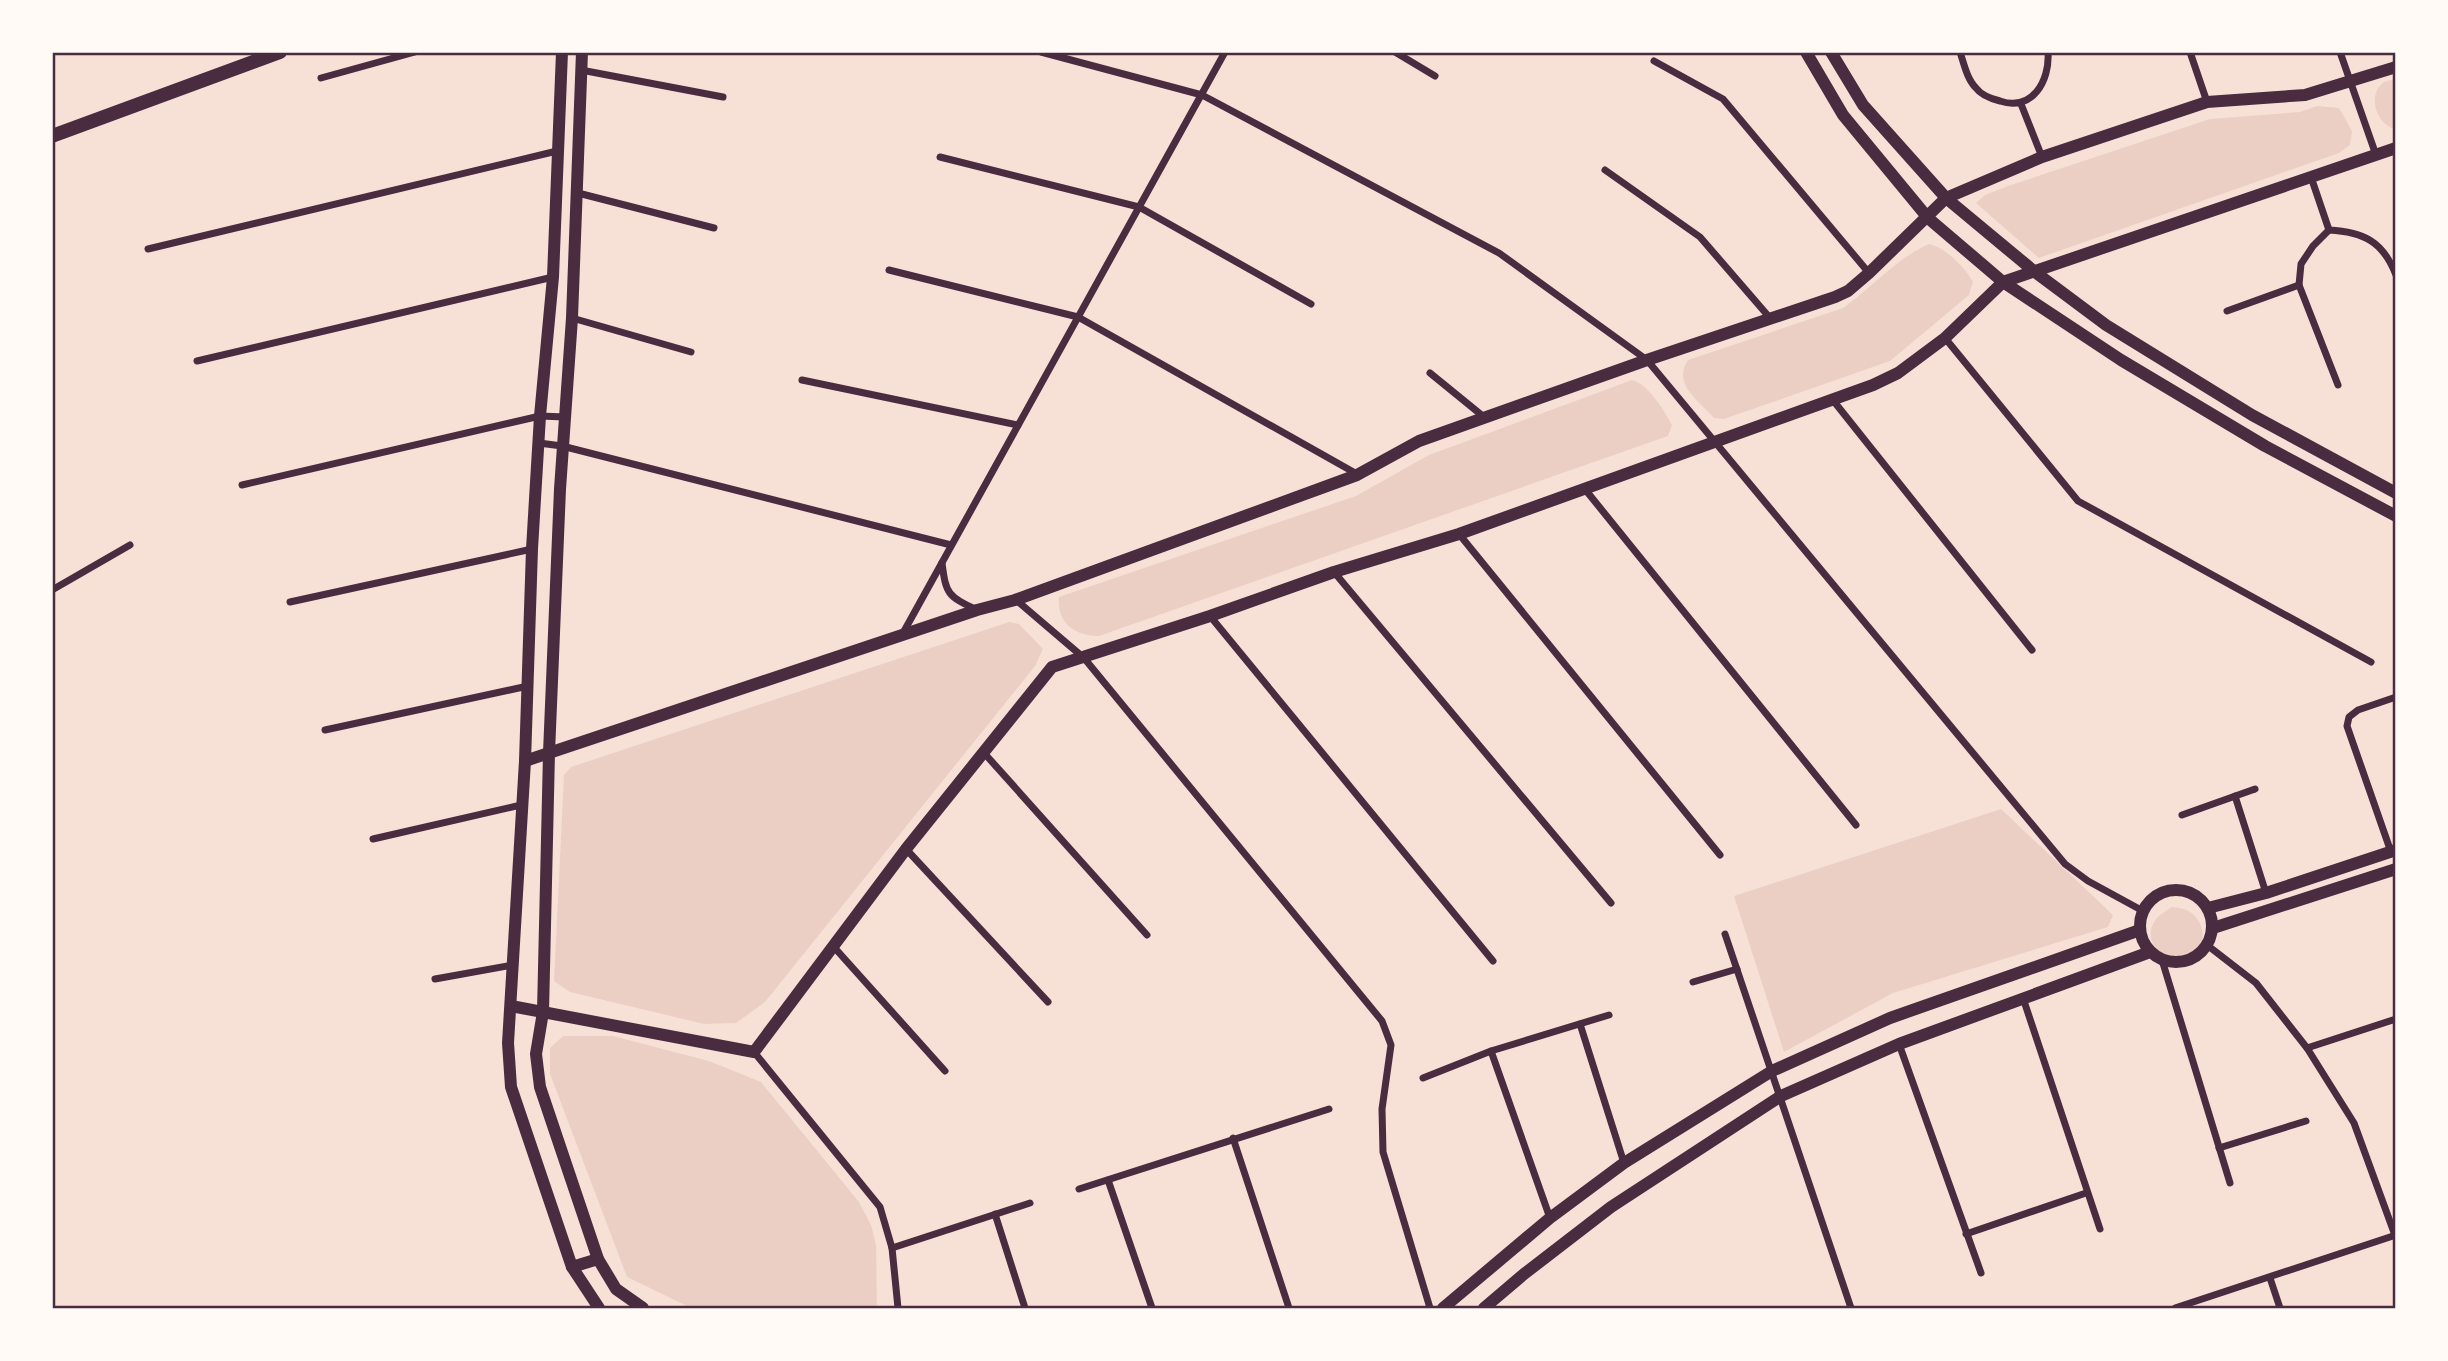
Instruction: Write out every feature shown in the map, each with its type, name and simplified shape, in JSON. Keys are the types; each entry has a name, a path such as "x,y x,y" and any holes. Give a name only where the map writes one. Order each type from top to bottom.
{"main road":[{"path":"52,135 280,52"}],"street":[{"path":"321,78 415,52"},
{"path":"562,52 553,278 540,416 532,549 525,761 508,1043 511,1087 572,1267 599,1308"},
{"path":"582,52 578,193 562,446 549,753 543,1012 536,1054 540,1087 598,1259 616,1289 643,1308"},
{"path":"1041,52 1202,94 1499,253 1647,360 2064,863 2088,881 2143,911"},
{"path":"901,636 1225,52"},
{"path":"1395,52 1435,76"},
{"path":"1806,52 1843,115 1928,218 2003,282 2102,348 2241,432 2396,516"},
{"path":"1831,52 1863,105 1946,198 2035,272 2106,325 2240,408 2396,492"},
{"path":"1960,52 1967,74 1976,89 1999,101 2021,104 2041,89 2048,72 2048,52"},
{"path":"2190,52 2207,102"},
{"path":"2340,52 2376,155"},
{"path":"1654,61 1723,99 1869,273"},
{"path":"525,761 977,610 1015,600 1357,475 1419,441 1848,291 1928,218 1946,198 2042,157 2207,102 2305,95 2396,66"},
{"path":"581,70 723,97"},
{"path":"2021,104 2042,157"},
{"path":"754,1052 906,849 985,754 1052,667 1210,616 1334,572 1459,534 1874,385 1898,373 1945,338 2003,282 2396,148"},
{"path":"148,249 557,151"},
{"path":"940,157 1139,207 1311,304"},
{"path":"1605,170 1700,237 1770,318"},
{"path":"2311,177 2329,230"},
{"path":"578,193 714,228"},
{"path":"2329,230 2355,233 2374,242 2390,260 2396,275"},
{"path":"2329,230 2313,246 2301,264 2300,285 2338,384"},
{"path":"889,270 1078,317 1357,475"},
{"path":"197,361 553,278"},
{"path":"2227,311 2300,285"},
{"path":"572,318 691,352"},
{"path":"1945,338 2078,501 2371,662"},
{"path":"1430,373 1485,418"},
{"path":"802,380 1018,425"},
{"path":"1832,398 2032,650"},
{"path":"242,485 540,416 565,417"},
{"path":"539,443 562,446 951,545"},
{"path":"1584,487 1856,825"},
{"path":"1459,534 1720,855"},
{"path":"52,590 130,545"},
{"path":"290,602 532,549"},
{"path":"942,563 945,589 957,600 977,610"},
{"path":"1334,572 1611,903"},
{"path":"1015,600 1084,658 1382,1021 1391,1045 1382,1109 1383,1153 1430,1308"},
{"path":"1210,616 1493,961"},
{"path":"325,730 528,686"},
{"path":"2208,908 2266,893 2393,851 2347,726 2349,717 2358,710 2396,697"},
{"path":"985,754 1147,935"},
{"path":"2182,815 2255,789"},
{"path":"2235,796 2266,893"},
{"path":"373,839 521,805"},
{"path":"906,849 1048,1002"},
{"path":"2213,928 2396,869"},
{"path":"2168,890 2180,890 2201,899 2208,908 2213,928 2207,945 2192,959 2172,962 2162,960 2150,952 2143,942 2140,930 2143,911 2157,895 2168,890"},
{"path":"1443,1308 1550,1218 1623,1163 1772,1071 1890,1018 2140,930"},
{"path":"1725,934 1851,1308"},
{"path":"2175,1308 2395,1236 2354,1123 2307,1048 2256,983 2207,945"},
{"path":"832,946 945,1071"},
{"path":"1485,1308 1524,1274 1611,1207 1781,1096 1899,1044 2150,952"},
{"path":"2162,960 2230,1183"},
{"path":"435,979 514,965"},
{"path":"1693,982 1737,969"},
{"path":"2023,997 2100,1229"},
{"path":"511,1006 754,1052 880,1208 892,1248 898,1308"},
{"path":"1423,1078 1491,1051 1609,1015"},
{"path":"2307,1048 2396,1019"},
{"path":"1580,1024 1623,1163"},
{"path":"1899,1044 1981,1273"},
{"path":"1491,1051 1550,1218"},
{"path":"1079,1189 1329,1109"},
{"path":"2219,1148 2306,1121"},
{"path":"1233,1138 1290,1308"},
{"path":"1108,1180 1152,1308"},
{"path":"1966,1234 2087,1193"},
{"path":"892,1248 1030,1203"},
{"path":"995,1214 1025,1308"},
{"path":"572,1267 598,1259"},
{"path":"2270,1278 2280,1308"}],"shaded area":[{"path":"2396,79 2395,129 2383,122 2375,102 2376,94 2384,82"},
{"path":"2317,106 2339,108 2352,131 2350,145 2339,153 2039,258 1976,203 1985,195 2008,186 2210,119 2300,112"},
{"path":"1929,244 1948,254 1965,270 1973,282 1969,295 1890,361 1724,419 1714,418 1689,392 1683,377 1688,360 1843,308 1895,265"},
{"path":"1632,380 1650,392 1665,412 1672,425 1668,436 1099,636 1075,631 1064,621 1061,614 1059,597 1356,496 1429,455"},
{"path":"1009,622 1019,624 1043,649 1035,666 765,1002 736,1023 704,1024 570,992 554,981 564,775 571,767"},
{"path":"2001,809 2113,915 2108,927 1893,993 1784,1052 1734,896"},
{"path":"2172,907 2181,908 2194,915 2203,933 2201,950 2179,960 2171,959 2158,951 2151,937 2154,922"},
{"path":"563,1036 613,1036 709,1061 761,1082 859,1202 871,1225 876,1245 877,1308 691,1308 627,1277 550,1074 550,1048"}]}
